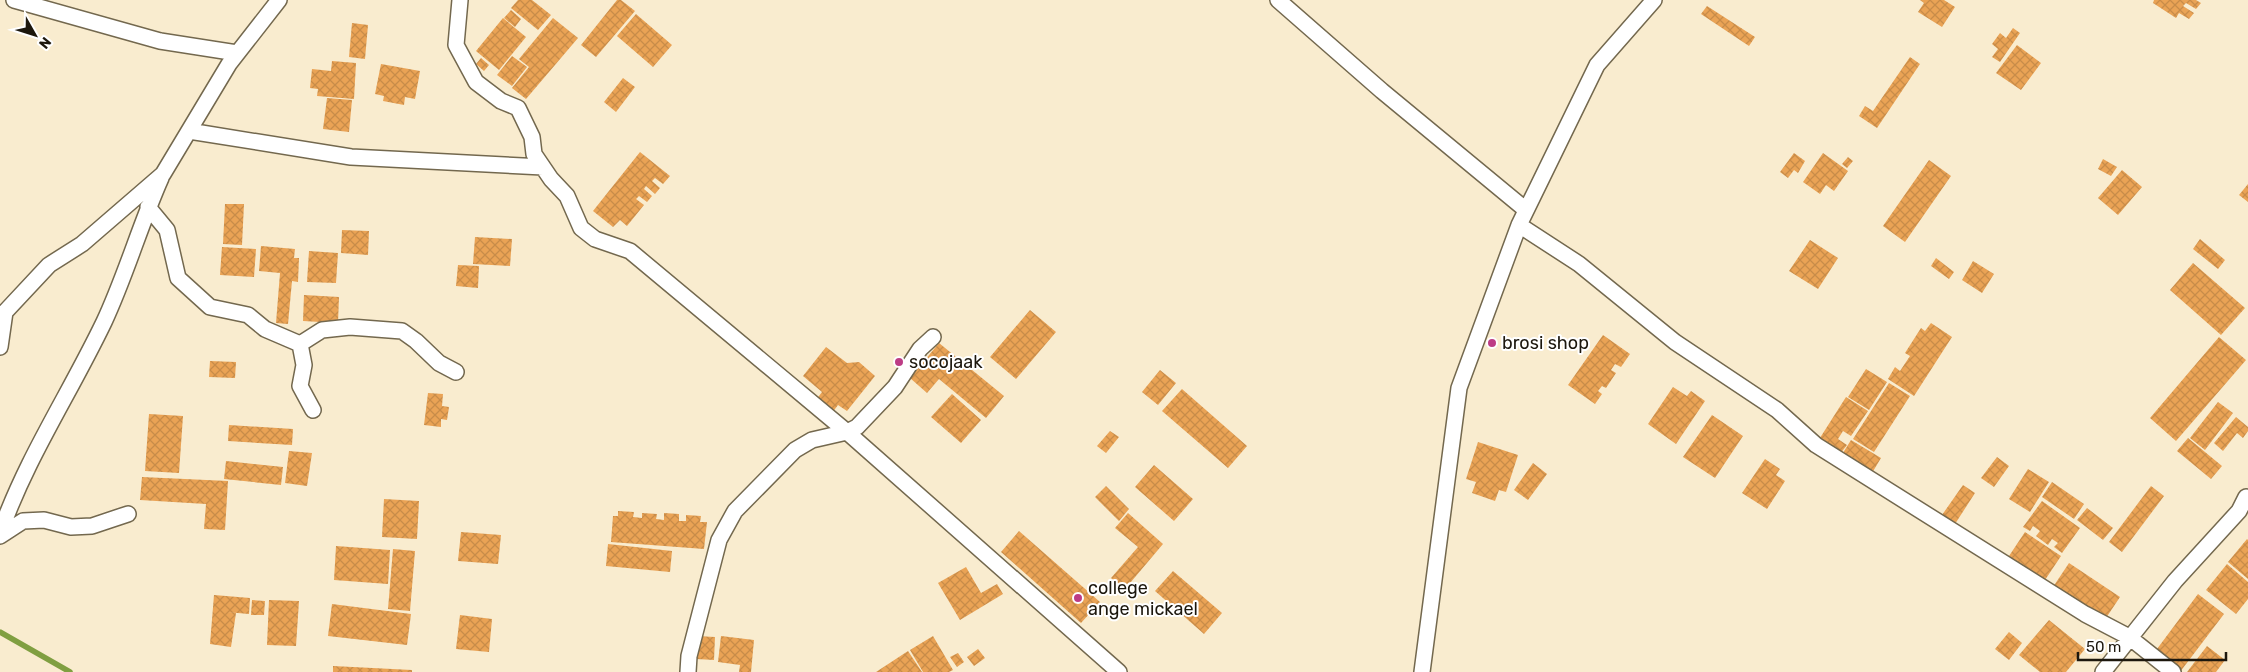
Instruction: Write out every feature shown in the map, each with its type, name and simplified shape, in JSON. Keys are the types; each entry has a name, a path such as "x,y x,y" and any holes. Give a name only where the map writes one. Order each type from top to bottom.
{"street":[{"path":"14,0 160,42 237,53"},
{"path":"0,534 14,495 45,430 80,372 105,320 132,258 148,207 164,174 237,53 279,0"},
{"path":"460,0 456,45 476,82 501,101 518,108 532,137 534,154 567,196 581,228 588,234 630,252 847,432 1119,672"},
{"path":"1278,0 1382,91 1526,210"},
{"path":"1422,672 1459,388 1519,225 1598,65 1654,0"},
{"path":"189,131 351,157 543,167"},
{"path":"0,347 2,310 49,265 82,244 164,174"},
{"path":"148,207 167,230 178,278 210,307 248,316 265,329 300,344"},
{"path":"1519,225 1579,264 1675,342 1777,410 1816,445 2085,614 2129,638 2173,672"},
{"path":"300,344 322,330 350,327 402,331 416,341 439,364 456,372"},
{"path":"688,672 690,656 719,540 735,512 794,450 812,440 847,432 857,427 895,387 920,349 933,338"},
{"path":"300,344 304,365 300,386 313,410"},
{"path":"2103,672 2175,581 2239,511 2246,497"},
{"path":"0,534 23,521 44,520 71,527 92,526 128,514"}],"building":[{"path":"518,0 532,0 551,15 538,30 511,8"},
{"path":"617,0 621,0 635,11 596,57 581,45"},
{"path":"1920,0 1944,0 1955,7 1942,27 1918,12 1924,3"},
{"path":"2154,0 2196,0 2201,3 2196,9 2186,3 2183,6 2194,13 2189,19 2179,13 2176,18 2153,3"},
{"path":"1707,6 1755,37 1749,46 1701,14"},
{"path":"511,10 521,19 515,27 504,18"},
{"path":"636,14 672,45 653,67 617,36"},
{"path":"503,18 526,37 499,70 476,51"},
{"path":"553,18 578,38 526,99 512,88 529,67 519,59"},
{"path":"352,23 368,25 365,59 349,57"},
{"path":"2013,28 2020,33 2000,62 1992,57 1998,49 1992,44 2000,33 2006,38"},
{"path":"2017,45 2041,63 2021,90 1996,73"},
{"path":"512,56 527,67 512,86 497,75"},
{"path":"1910,57 1920,64 1877,128 1859,116 1865,106 1873,111"},
{"path":"481,58 489,65 484,71 476,64"},
{"path":"332,61 356,63 354,99 317,96 318,89 310,88 312,69 331,71"},
{"path":"381,64 420,71 415,99 405,97 404,105 383,101 384,96 375,94"},
{"path":"623,78 635,87 616,112 604,102"},
{"path":"327,98 352,100 349,132 323,129"},
{"path":"640,152 670,176 663,184 655,178 652,181 660,188 655,194 646,186 644,189 652,196 647,202 639,196 636,199 644,205 627,226 620,220 613,227 593,211"},
{"path":"1794,153 1805,161 1798,173 1794,170 1788,178 1780,172"},
{"path":"1823,153 1848,171 1834,191 1826,185 1820,194 1803,182"},
{"path":"1848,157 1853,161 1847,168 1842,164"},
{"path":"2103,159 2117,167 2111,176 2098,169"},
{"path":"1929,160 1951,176 1905,242 1883,226"},
{"path":"2122,170 2142,187 2118,215 2098,198"},
{"path":"2248,184 2248,202 2239,195"},
{"path":"225,204 244,204 242,245 223,244"},
{"path":"342,230 369,231 368,255 341,253"},
{"path":"475,237 512,239 510,266 473,264"},
{"path":"2200,239 2225,260 2218,269 2193,249"},
{"path":"1810,240 1838,258 1818,289 1789,271"},
{"path":"261,246 295,249 294,258 299,258 298,282 292,281 288,324 276,323 280,273 259,271"},
{"path":"222,247 256,249 254,277 220,275"},
{"path":"309,251 338,253 336,283 307,282"},
{"path":"1936,258 1954,272 1949,279 1931,266"},
{"path":"1973,261 1994,274 1982,293 1962,280"},
{"path":"2193,263 2245,308 2221,335 2170,290"},
{"path":"458,265 479,266 478,288 456,286"},
{"path":"304,295 339,297 338,323 303,321"},
{"path":"1030,310 1056,332 1016,379 990,357"},
{"path":"1931,323 1952,337 1914,396 1888,379 1895,367 1900,371 1910,356 1905,353 1921,328 1925,331"},
{"path":"1603,335 1630,354 1621,367 1615,364 1611,370 1616,373 1606,388 1602,386 1598,391 1602,394 1595,404 1568,385"},
{"path":"2219,337 2246,360 2176,441 2150,418"},
{"path":"939,343 1004,396 986,418 939,379 927,393 910,378"},
{"path":"826,347 847,363 859,362 875,376 847,411 838,405 832,413 816,400 822,392 803,376"},
{"path":"210,361 236,362 235,378 209,377"},
{"path":"1866,369 1887,382 1869,410 1848,397"},
{"path":"1160,370 1176,383 1158,405 1142,392"},
{"path":"1889,383 1910,396 1874,452 1853,439"},
{"path":"1673,387 1687,396 1691,391 1705,401 1676,444 1648,424"},
{"path":"1182,389 1247,446 1228,468 1162,411"},
{"path":"428,393 443,394 442,406 449,407 447,420 441,419 441,427 424,425"},
{"path":"952,394 981,420 961,443 931,417"},
{"path":"1846,397 1868,411 1851,436 1843,431 1838,439 1847,445 1840,454 1818,441"},
{"path":"2218,402 2233,413 2205,450 2190,438"},
{"path":"149,414 183,416 179,473 145,471"},
{"path":"1712,415 1743,436 1715,478 1683,457"},
{"path":"2236,417 2248,427 2248,431 2243,438 2237,433 2223,451 2214,443"},
{"path":"229,425 293,429 292,445 228,441"},
{"path":"1110,431 1119,437 1106,453 1097,446"},
{"path":"2188,438 2222,466 2211,479 2177,451"},
{"path":"1851,440 1881,458 1872,473 1841,456"},
{"path":"1478,442 1518,455 1506,492 1499,490 1495,501 1472,493 1476,482 1466,479"},
{"path":"289,451 312,453 307,486 285,483"},
{"path":"1997,457 2009,466 1994,487 1981,478"},
{"path":"1765,459 1780,469 1776,475 1785,481 1767,509 1742,493"},
{"path":"226,461 283,467 281,485 224,479"},
{"path":"1533,463 1547,474 1528,500 1514,490"},
{"path":"1154,465 1193,499 1174,521 1135,487"},
{"path":"2028,469 2049,482 2030,512 2009,499"},
{"path":"142,477 228,481 225,530 204,529 206,504 140,500"},
{"path":"2052,482 2084,504 2074,519 2042,497"},
{"path":"1963,485 1975,493 1955,524 1942,515"},
{"path":"1106,486 1129,509 1119,521 1095,497"},
{"path":"2151,486 2164,496 2122,552 2109,542"},
{"path":"384,499 419,501 417,539 382,537"},
{"path":"2042,501 2080,528 2062,553 2054,547 2058,543 2052,539 2048,545 2036,536 2040,531 2033,526 2030,531 2023,527"},
{"path":"2087,508 2113,528 2103,540 2077,520"},
{"path":"618,511 634,512 633,517 642,518 642,513 657,514 656,519 664,520 664,513 679,514 679,521 686,521 686,515 701,516 700,522 707,522 704,549 611,542 613,516 618,516"},
{"path":"1128,513 1163,544 1125,589 1111,578 1138,547 1115,528"},
{"path":"1019,531 1100,602 1081,623 1001,552"},
{"path":"461,532 501,535 498,564 458,561"},
{"path":"2025,532 2061,556 2043,583 2007,559"},
{"path":"2248,540 2248,579 2228,562"},
{"path":"608,544 672,551 670,572 606,566"},
{"path":"336,546 390,550 388,584 334,580"},
{"path":"393,549 415,551 410,611 388,609"},
{"path":"2069,563 2120,597 2104,621 2053,587"},
{"path":"2227,564 2248,582 2248,599 2236,614 2206,590"},
{"path":"966,567 981,593 997,584 1003,594 960,620 938,583"},
{"path":"1173,571 1222,613 1204,634 1155,591"},
{"path":"2198,594 2224,614 2180,672 2154,653"},
{"path":"214,595 250,598 249,614 226,612 236,613 231,647 210,644"},
{"path":"252,600 265,601 264,615 251,615"},
{"path":"269,600 299,601 296,646 267,645"},
{"path":"332,604 411,614 407,645 328,636"},
{"path":"460,615 492,619 489,652 456,649"},
{"path":"2049,620 2085,649 2066,672 2040,672 2019,655"},
{"path":"2009,632 2022,643 2009,660 1995,649"},
{"path":"697,636 715,637 714,660 696,659"},
{"path":"721,636 754,640 751,672 739,672 740,665 718,662"},
{"path":"933,636 953,670 949,672 923,672 910,650"},
{"path":"2207,646 2225,660 2216,672 2187,672"},
{"path":"978,649 985,658 974,666 967,657"},
{"path":"908,651 922,672 876,672"},
{"path":"958,653 964,662 957,667 950,657"},
{"path":"333,666 412,670 412,672 333,672"}],"waterway":[{"path":"0,632 70,672"}],"place":[{"name":"brosi shop","path":"1492,343"},
{"name":"socojaak","path":"899,362"},
{"name":"college ange mickael","path":"1078,598"}]}
